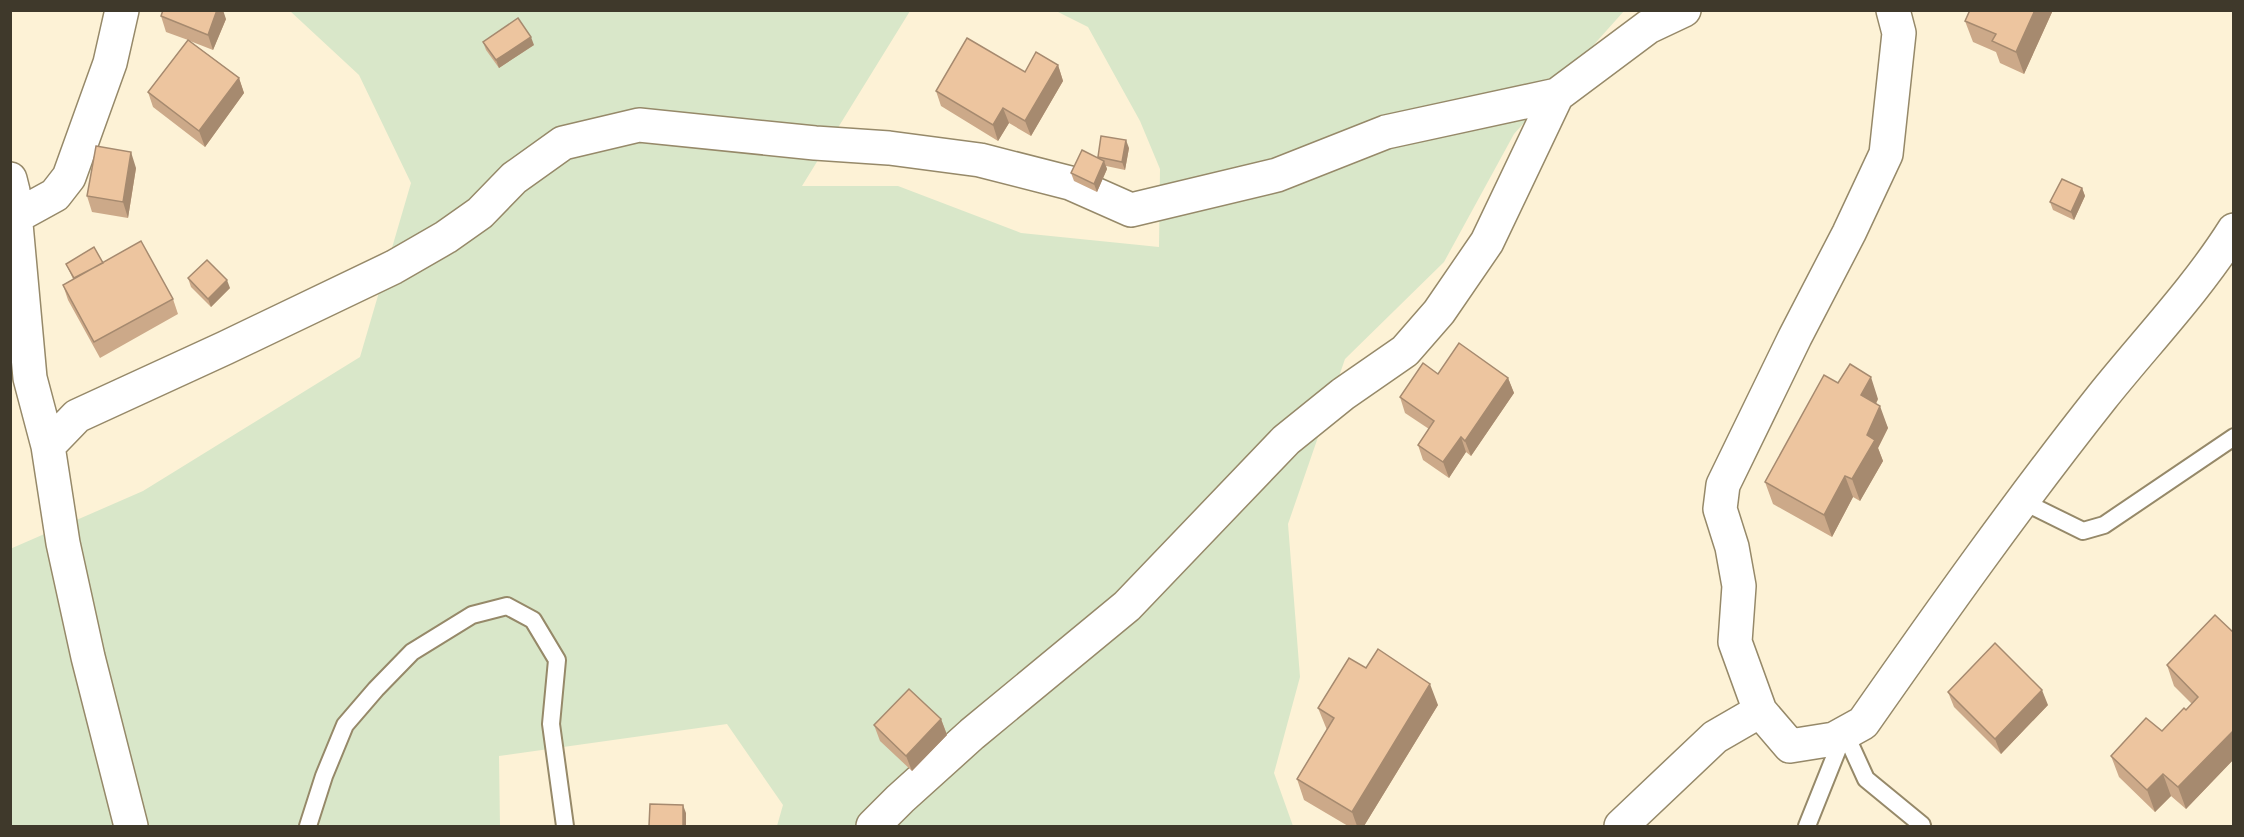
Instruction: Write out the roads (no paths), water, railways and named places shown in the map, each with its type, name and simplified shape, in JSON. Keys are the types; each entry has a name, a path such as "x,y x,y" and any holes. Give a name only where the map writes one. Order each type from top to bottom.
{"street":[{"path":"15,217 55,195 69,177 110,63 122,10"},
{"path":"48,446 77,416 384,272 446,237 480,213 514,178 563,143 639,125 815,143 889,148 980,160 1070,183 1131,210 1277,175 1386,132 1557,96 1648,27 1684,10"},
{"path":"1893,10 1899,33 1886,154 1849,233 1723,484 1720,509 1732,547 1739,586 1735,642 1760,711 1790,746 1834,739 1863,723 1987,546 2024,502 2101,399 2217,256 2234,230"},
{"path":"873,826 972,734 1126,606 1286,440 1343,394 1405,351 1439,312 1487,242 1557,96"},
{"path":"10,178 30,378 48,446 63,543 88,657 131,826"},
{"path":"1622,826 1715,737 1760,711"}],"lane":[{"path":"2024,502 2083,531 2104,525 2234,437"},
{"path":"308,826 324,776 345,725 376,688 411,652 472,615 507,606 533,620 557,660 551,724 565,826"},
{"path":"1845,733 1866,779 1922,825"},
{"path":"1807,826 1845,733"}]}
